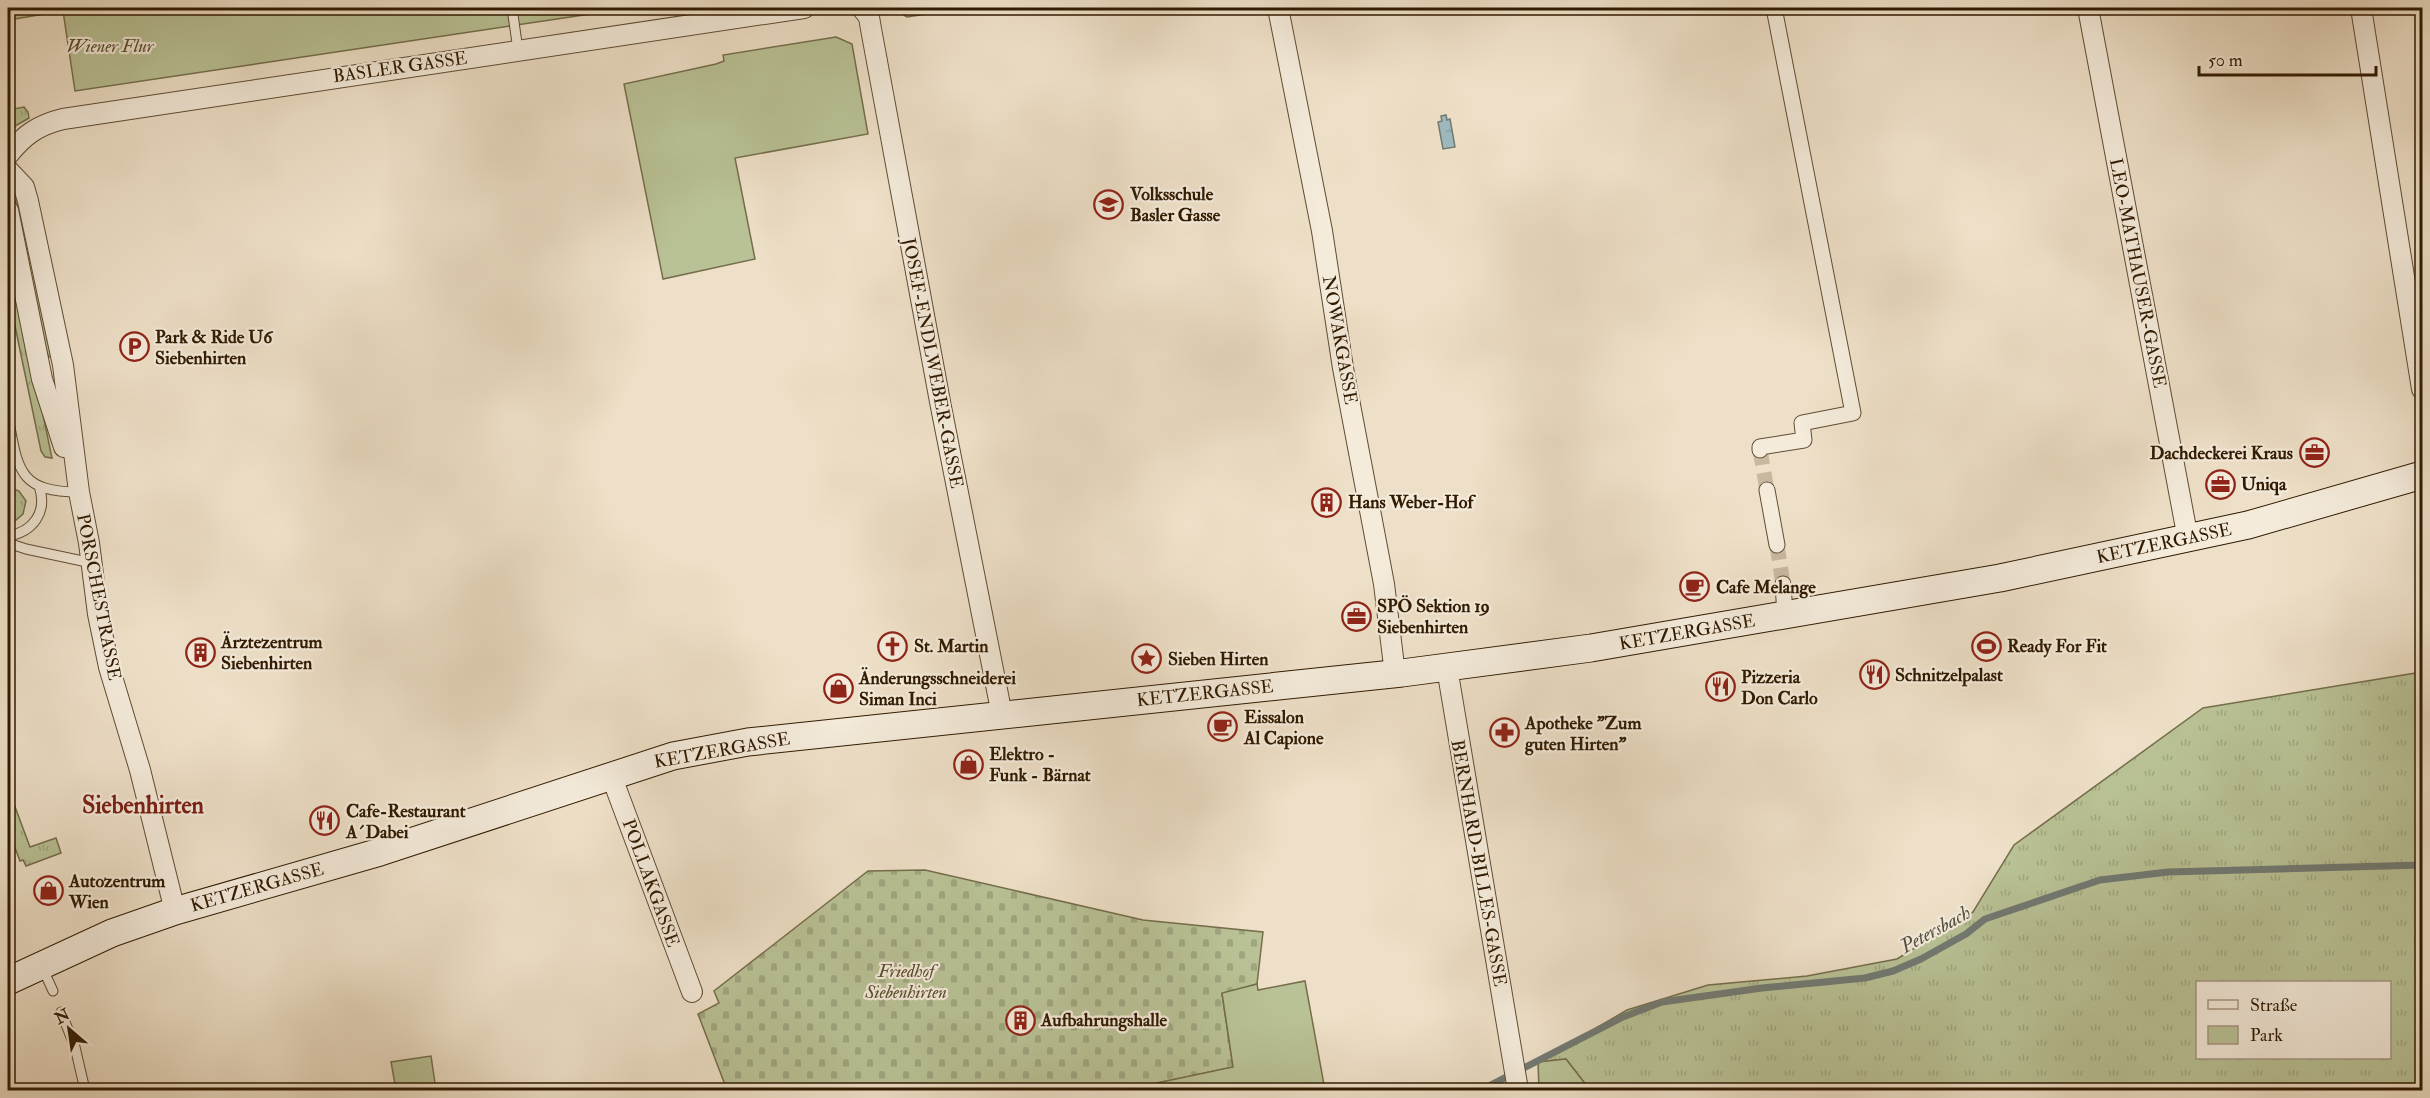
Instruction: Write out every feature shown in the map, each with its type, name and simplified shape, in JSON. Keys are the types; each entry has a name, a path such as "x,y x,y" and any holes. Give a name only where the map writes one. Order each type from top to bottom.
{"main road":[{"name":"KETZERGASSE","path":"8,981 112,933 175,911 380,852 673,756 748,742 1395,674 1591,648 2000,578 2188,539 2248,525 2422,475"}],"street":[{"name":"BASLER GASSE","path":"8,155 30,132 63,118 804,8"},
{"name":"NOWAKGASSE","path":"1278,8 1322,231 1343,368 1384,584 1395,674"},
{"path":"1760,450 1760,447 1804,440 1802,423 1853,413 1774,8"},
{"name":"LEO-MATHAUSER-GASSE","path":"2088,8 2188,539"},
{"path":"2361,8 2422,389"},
{"name":"JOSEF-ENDLWEBER-GASSE","path":"864,9 872,29 941,407 1002,715"},
{"name":"PORSCHESTRASSE","path":"8,170 24,187 63,365 79,492 92,563 98,614 109,667 140,770 175,911"},
{"name":"PORSCHESTRASSE","path":"8,210 42,379 79,492"},
{"path":"1767,490 1777,545"},
{"path":"1783,584 1785,615"},
{"name":"BERNHARD-BILLES-GASSE","path":"1447,668 1518,1090"},
{"name":"POLLAKGASSE","path":"611,775 692,992"}],"lane":[{"path":"512,8 518,50"},
{"path":"8,417 18,464 27,477 39,486 54,492 79,492"},
{"path":"8,536 21,532 36,521 42,507 39,486"},
{"path":"8,543 92,563"},
{"path":"41,964 53,991"},
{"path":"61,1012 75,1047 84,1090"}],"green space":[{"name":"Wiener Flur","path":"8,8 631,8 75,91 63,11 8,20"},
{"path":"901,8 966,8 907,17 902,14"},
{"path":"836,37 852,44 868,134 735,158 755,259 663,279 624,84 716,64 724,61 723,55"},
{"path":"24,107 29,118 15,126 8,136 8,110"},
{"path":"22,200 55,356 49,357 41,340 13,202"},
{"path":"8,245 52,458 45,457 41,451 10,302"},
{"path":"8,487 19,491 26,501 23,514 16,520 8,522"},
{"path":"2422,672 2422,1090 1590,1090 1566,1059 1538,1062 1627,1010 1708,985 1807,976 1897,959 1973,912 2014,845 2203,708"},
{"path":"8,788 30,847 56,838 61,853 26,866 23,860 20,861 8,829"},
{"name":"Friedhof Siebenhirten","path":"925,870 1143,920 1263,932 1257,984 1222,994 1233,1067 1124,1090 727,1090 698,1014 719,1003 714,991 868,871"},
{"path":"1305,981 1325,1090 1124,1090 1233,1067 1222,993 1257,984 1258,990"},
{"path":"431,1056 436,1090 396,1090 391,1062"},
{"path":"1566,1059 1590,1090 1539,1090 1538,1062"}],"water":[{"path":"1446,115 1447,120 1450,119 1455,147 1443,149 1438,122 1442,121 1441,116"}],"waterway":[{"name":"Petersbach","path":"1481,1090 1623,1017 1662,1002 1762,988 1865,978 1893,971 1921,959 1966,934 1985,919 2100,880 2168,872 2422,865"}],"tunnel":[{"path":"1760,450 1767,490"},
{"path":"1777,545 1783,584"}],"place":[{"name":"Volksschule Basler Gasse","path":"1109,204"},
{"name":"Park & Ride U6 Siebenhirten","path":"134,347"},
{"name":"Dachdeckerei Kraus","path":"2314,453"},
{"name":"Uniqa","path":"2220,484"},
{"name":"Hans Weber-Hof","path":"1327,502"},
{"name":"Cafe Melange","path":"1695,587"},
{"name":"SPÖ Sektion 19 Siebenhirten","path":"1356,616"},
{"name":"St. Martin","path":"893,646"},
{"name":"Ready For Fit","path":"1986,646"},
{"name":"Ärztezentrum Siebenhirten","path":"200,652"},
{"name":"Sieben Hirten","path":"1147,659"},
{"name":"Schnitzelpalast","path":"1874,675"},
{"name":"Pizzeria Don Carlo","path":"1720,687"},
{"name":"Änderungsschneiderei Siman Inci","path":"838,688"},
{"name":"Eissalon Al Capione","path":"1223,727"},
{"name":"Apotheke \"Zum guten Hirten\"","path":"1504,733"},
{"name":"Elektro - Funk - Bärnat","path":"968,764"},
{"name":"Cafe-Restaurant A´Dabei","path":"325,821"},
{"name":"Autozentrum Wien","path":"48,891"},
{"name":"Aufbahrungshalle","path":"1020,1020"}],"district":[{"name":"Siebenhirten","path":"143,805"}]}
